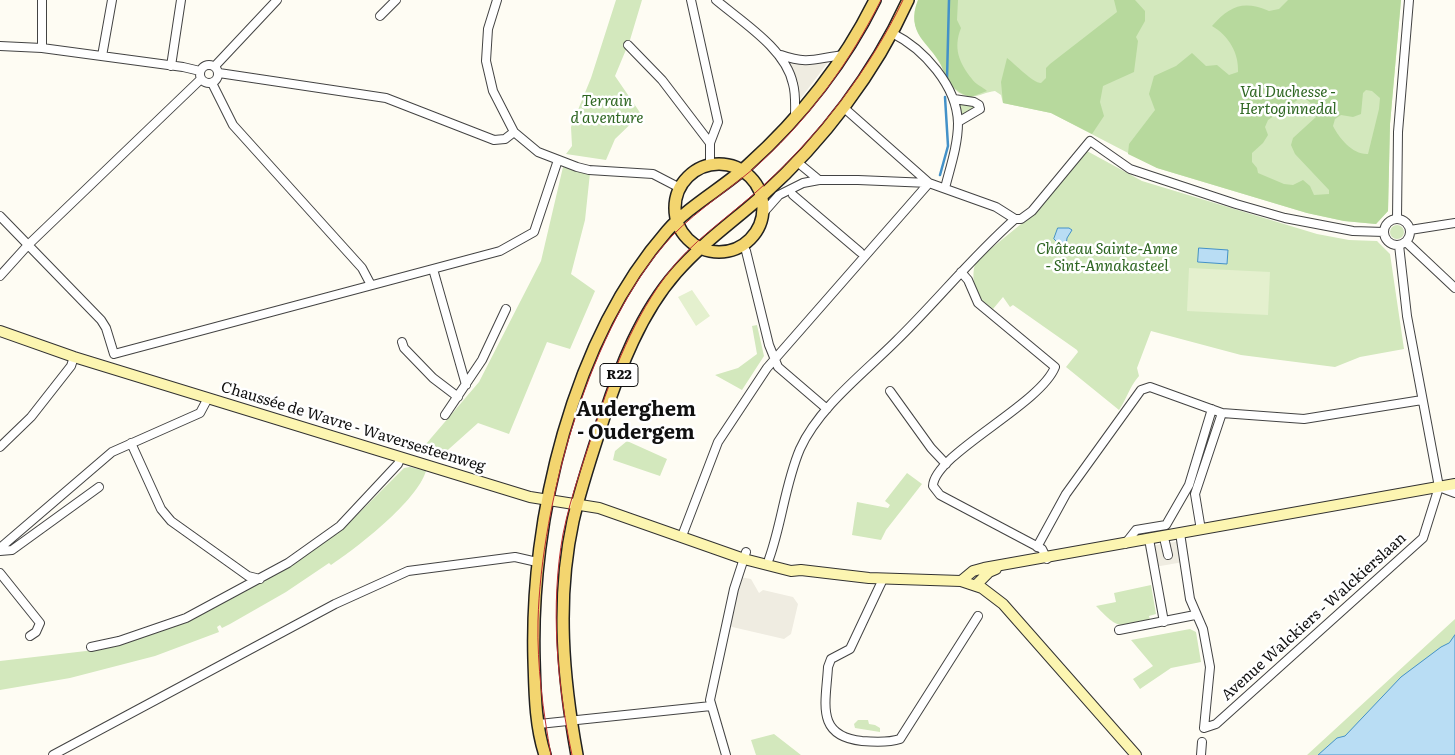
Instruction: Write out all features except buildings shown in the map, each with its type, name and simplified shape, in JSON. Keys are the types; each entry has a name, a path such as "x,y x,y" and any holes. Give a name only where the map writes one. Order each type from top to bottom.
{"main road":[{"name":"R22","path":"545,755 534,685 533,630 537,562 547,499 582,380 609,319 648,255 677,222 742,170 795,118 820,89 844,55 875,0"},
{"name":"R22","path":"577,755 563,648 564,598 570,540 578,504 613,389 637,334 664,287 700,248 762,196 796,161 843,107 875,62 908,0"},
{"path":"721,164 742,170 756,183 762,196 764,212 757,231 743,246 721,252 700,248 685,237 677,222 676,199 680,188 692,173 710,165 721,164"},
{"name":"Chaussée de Wavre - Waversesteenweg","path":"0,331 74,357 530,497 599,508 791,571 800,570 883,578 961,580 976,585 1003,604 1136,755"},
{"path":"961,580 972,571 1003,567 1149,539 1167,539 1180,534 1455,484"},
{"name":"Chaussée de Wavre - Waversesteenweg","path":"745,556 769,559 800,570"},
{"path":"976,585 989,572 1003,567"}],"street":[{"path":"42,0 42,48"},
{"path":"102,56 112,0"},
{"path":"171,66 181,0"},
{"path":"0,46 42,48 171,66 201,75 206,83 212,83 217,79 217,70 277,0"},
{"path":"380,16 396,0"},
{"path":"497,0 488,28 486,61 493,91 514,132 538,152 558,160 589,170 653,174 680,188"},
{"path":"691,0 718,122 710,143 710,165"},
{"path":"716,0 781,55 794,85 795,118"},
{"path":"1396,219 1398,132 1409,0"},
{"path":"892,33 914,46 924,55 943,80 954,99 958,122 954,152 945,188"},
{"path":"628,45 662,80 710,143"},
{"path":"781,55 811,62 844,55"},
{"path":"0,276 28,245 201,75 206,65 217,70 386,98 494,140 505,139 514,132"},
{"path":"212,83 233,124 362,268 371,285"},
{"path":"954,99 974,102 980,105 980,109 958,122"},
{"path":"843,107 929,183"},
{"path":"764,212 786,190 819,180 929,183 996,207 1015,219 1021,219 1032,211 1090,142 1130,168 1236,204 1285,218 1353,231 1384,232"},
{"path":"114,354 500,251 534,232 558,160"},
{"path":"796,161 819,180"},
{"path":"682,536 718,442 774,360 929,183"},
{"path":"793,195 860,252"},
{"path":"0,216 101,320 106,328 114,354 110,368"},
{"path":"769,559 800,448 827,409 1015,219"},
{"path":"1410,230 1406,222 1396,219 1386,224 1384,232 1387,241 1403,243 1455,288"},
{"path":"1410,230 1455,223"},
{"path":"1410,230 1403,243 1403,292 1440,487 1455,492"},
{"path":"743,246 746,251 774,360 778,367 827,409"},
{"path":"433,269 466,385"},
{"path":"961,272 968,280 978,303 1055,367 1021,405 946,464 933,481 935,490 940,495 1044,551 1047,559"},
{"path":"445,415 482,360 506,309"},
{"path":"402,342 404,348 433,378 458,397"},
{"path":"0,447 31,417 70,367 74,357"},
{"path":"1037,547 1066,494 1141,390 1150,387 1222,413 1304,419 1422,400"},
{"path":"890,391 946,464"},
{"path":"0,552 90,469 112,452 200,413 208,398"},
{"path":"1168,555 1166,525 1189,485 1212,409"},
{"path":"1201,530 1195,494 1222,413"},
{"path":"131,443 161,509 171,522 248,576 261,579"},
{"path":"90,647 119,641 186,618 261,579 303,554 340,526 398,464 401,457"},
{"path":"0,552 12,550 99,487"},
{"name":"Avenue Walckiers - Walckierslaan","path":"1195,615 1203,629 1210,667 1204,728 1216,724 1423,538 1440,487"},
{"path":"1185,491 1195,494"},
{"path":"1125,544 1136,530 1166,525"},
{"path":"1119,630 1195,615 1190,598 1180,534"},
{"path":"1149,539 1164,622"},
{"path":"726,755 710,700 726,627 745,556"},
{"path":"53,755 335,604 408,571 515,558 537,562"},
{"path":"0,573 40,623 36,632 30,636"},
{"path":"883,578 850,649 832,659 828,667 828,724 833,732 847,739 892,742 900,739 978,616"},
{"path":"539,724 711,706"},
{"path":"1200,755 1202,742"}],"green space":[{"name":"Terrain d'aventure","path":"616,0 642,0 630,40 615,76 641,114 615,139 606,160 566,154 572,146 571,127 591,78"},
{"name":"Val Duchesse - Hertoginnedal","path":"918,0 1401,0 1390,124 1388,211 1376,224 1344,221 1307,213 1157,168 1051,113 1003,103 1001,95 995,91 972,97 963,95 952,86 941,65 916,28 914,20"},
{"path":"918,0 958,0 957,20 961,28 958,42 959,55 973,81 987,91 971,97 955,89 936,57 916,29 914,21"},
{"path":"1114,0 1135,0 1145,11 1145,21 1136,37 1138,41 1134,72 1103,86 1100,102 1104,116 1092,134 1051,113 1003,103 1001,82 1007,58 1029,77 1041,83 1046,78 1046,68 1050,64 1117,12"},
{"path":"1288,0 1401,0 1390,124 1388,211 1376,224 1344,221 1307,213 1157,168 1128,154 1129,144 1155,110 1149,94 1154,76 1176,66 1192,53 1206,66 1217,65 1229,75 1238,72 1237,58 1232,46 1212,26 1225,14 1237,7 1252,6 1269,11 1279,9","holes":["1366,90 1372,91 1380,98 1368,154 1362,154 1352,149 1339,136 1333,126 1335,119 1341,115 1353,117 1361,114 1363,93","1302,97 1312,105 1316,117 1293,138 1291,145 1295,154 1329,190 1329,194 1314,195 1310,186 1303,180 1293,185 1284,184 1258,173 1257,168 1252,162 1252,153 1263,143 1268,135 1265,127 1268,120"]},
{"path":"960,103 976,105 976,108 963,117 960,115 958,106"},
{"name":"Château Sainte-Anne - Sint-Annakasteel","path":"1087,151 1142,181 1317,234 1349,240 1377,241 1390,254 1404,349 1360,357 1335,367 1241,355 1151,331 1137,368 1139,376 1119,410 1066,367 1078,352 1077,350 1013,305 1010,307 1003,297 993,309 980,299 974,280 974,269 977,260 1037,211"},
{"path":"563,167 590,173 585,220 571,274 595,291 570,349 547,342 509,434 478,423 440,457 420,451 479,382 541,261"},
{"path":"1394,225 1400,225 1404,232 1400,239 1394,239 1390,235 1390,229"},
{"path":"1189,268 1270,272 1268,315 1187,311"},
{"path":"692,290 710,316 696,326 678,297"},
{"path":"757,325 764,356 742,390 715,375 738,368 757,354 752,326"},
{"path":"627,441 667,459 660,476 613,460 615,451"},
{"path":"410,467 426,471 420,483 399,509 371,535 331,565 329,563 286,592 222,628 220,625 217,627 219,632 155,656 70,678 0,690 0,661 86,651 118,643 217,606 283,570 342,530 404,468"},
{"path":"907,473 922,484 886,530 881,540 852,535 857,502 888,508 890,505 885,501"},
{"path":"1151,585 1156,614 1149,616 1150,620 1120,625 1115,623 1096,606 1116,602 1114,593"},
{"path":"1455,619 1455,755 1307,755"},
{"path":"1190,629 1196,632 1201,662 1171,668 1140,689 1133,679 1153,666 1131,640"},
{"path":"858,720 868,720 869,724 880,728 880,732 855,728 854,724"},
{"path":"774,734 801,755 756,755 751,740"}],"shaded area":[{"path":"787,60 812,65 829,61 798,102 796,80"},
{"path":"1186,540 1189,561 1149,568 1145,547"},
{"path":"740,577 751,579 759,593 763,590 793,597 798,604 791,634 784,639 728,626 734,610 732,609 740,584 738,583"}],"water":[{"path":"1058,228 1069,228 1072,230 1067,238 1066,246 1061,246 1054,239"},
{"path":"1199,248 1228,250 1227,264 1198,262"},
{"path":"1455,635 1455,755 1318,755 1337,738 1345,736 1401,677 1449,643"}],"waterway":[{"path":"947,79 949,0"},
{"path":"940,175 948,146 945,97"}],"tram line":[{"path":"551,755 538,655 541,574 560,471 575,417 594,365 617,317 643,273 672,236 762,161 814,106 857,44 881,0"},
{"path":"572,755 562,701 557,645 556,617 559,561 566,519 574,489 621,356 640,316 663,279 698,241 754,194 786,164 825,121 860,75 890,26 903,0"}],"district":[{"name":"Auderghem - Oudergem","path":"636,422"}]}
